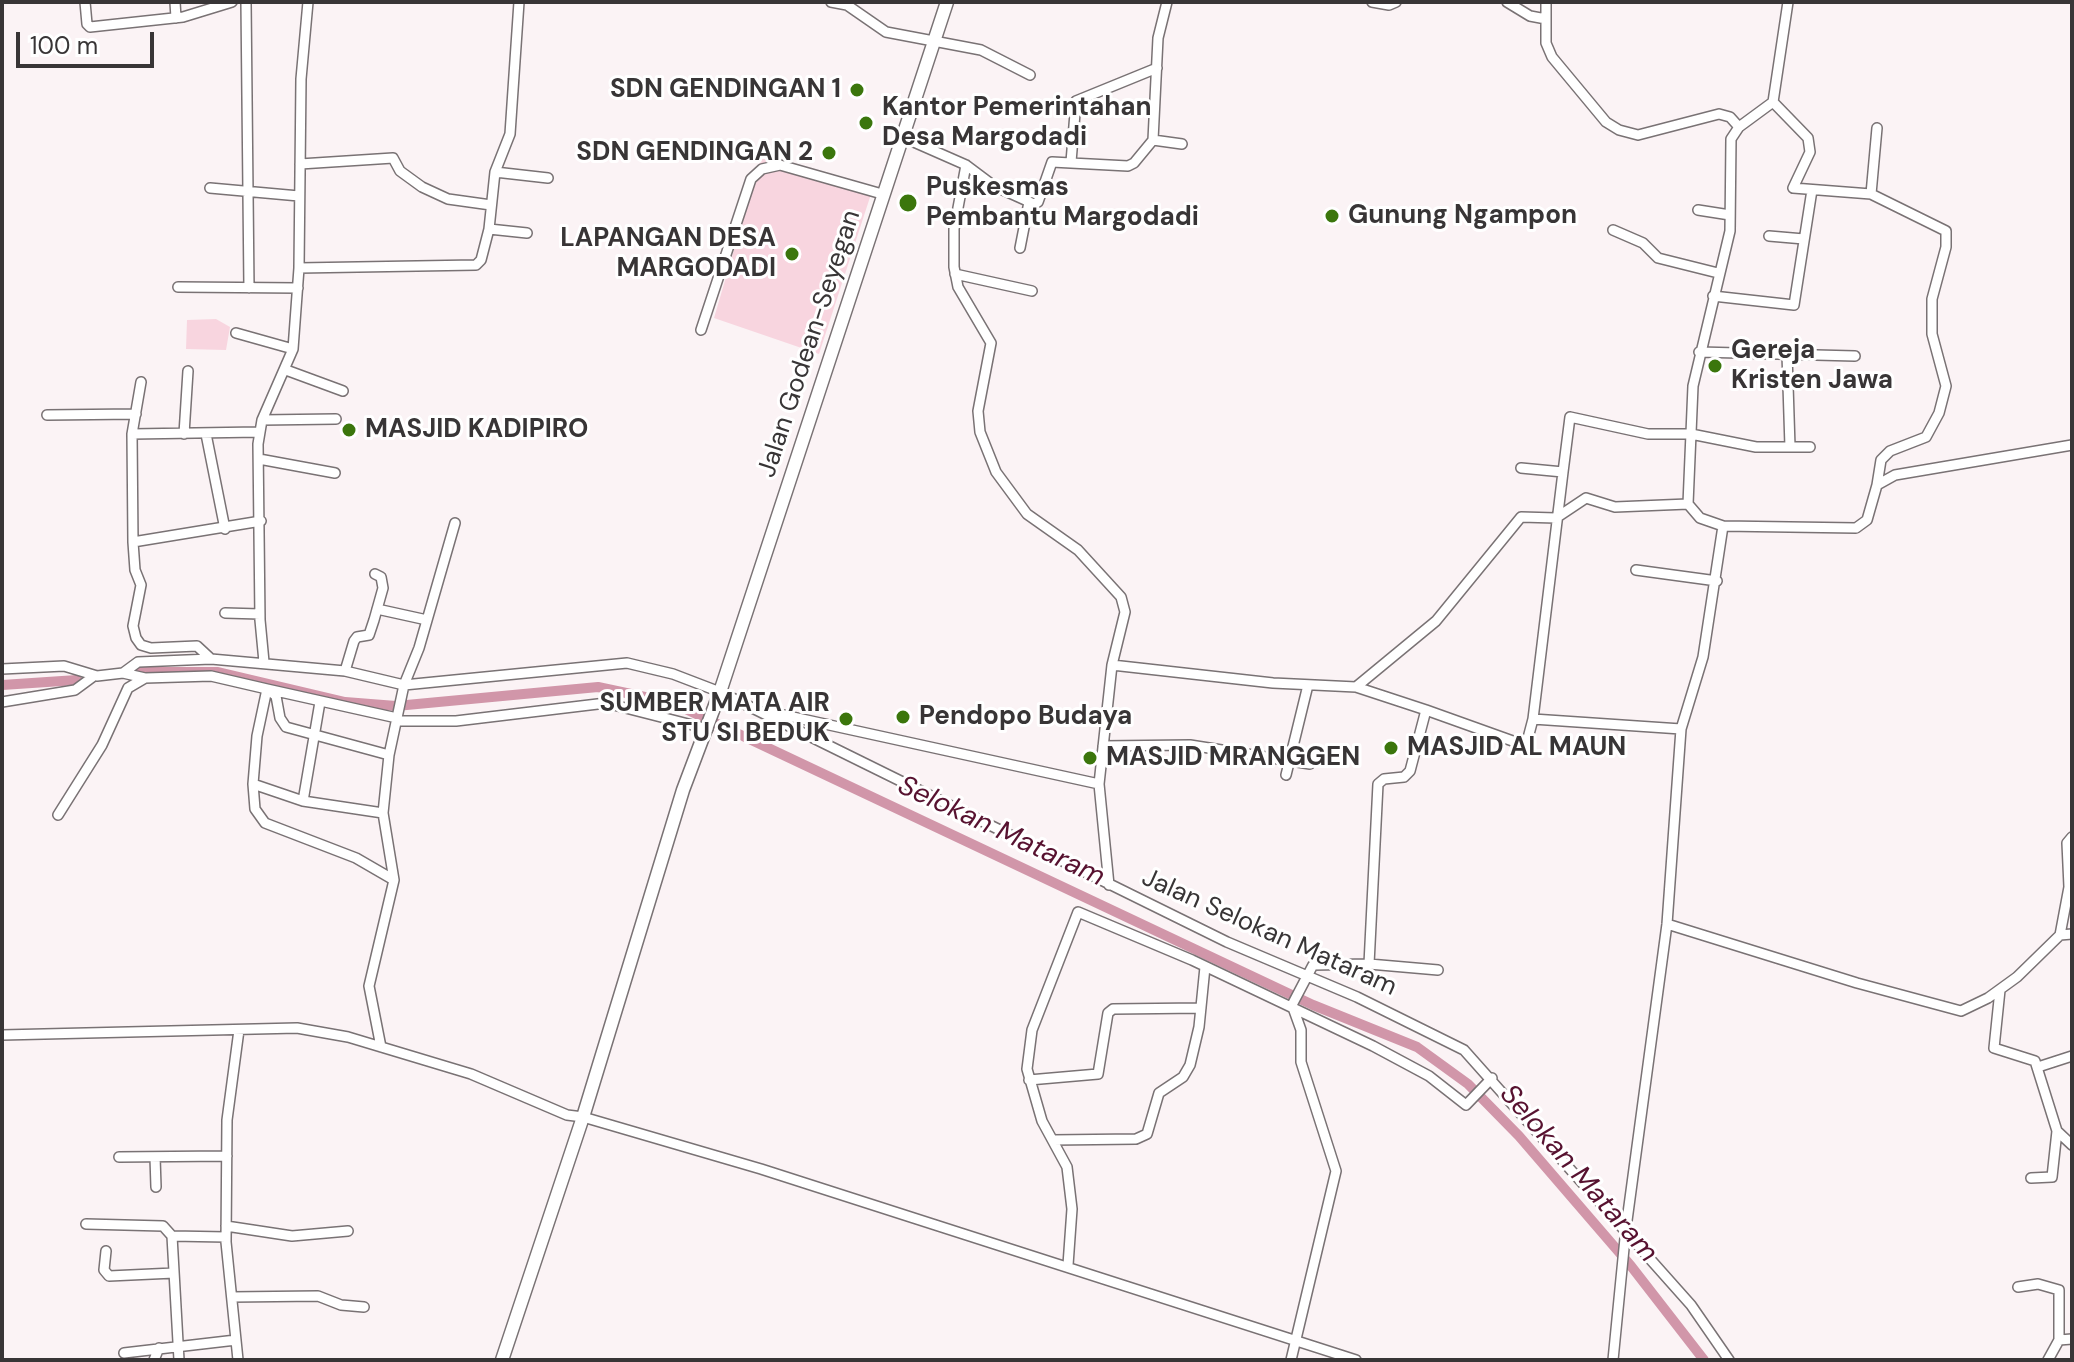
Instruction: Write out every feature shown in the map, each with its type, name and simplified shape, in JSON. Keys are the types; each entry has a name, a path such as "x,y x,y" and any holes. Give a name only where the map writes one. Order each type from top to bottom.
{"main road":[{"name":"Jalan Godean-Seyegan","path":"502,1360 583,1117 683,790 719,696 900,136 947,2"}],"street":[{"path":"85,2 90,27 180,18 232,2"},
{"path":"175,2 180,18"},
{"path":"246,2 249,288"},
{"path":"264,662 260,614 259,432 273,389 286,370 293,349 299,268 301,79 308,2"},
{"path":"299,268 469,267 481,260 489,229 495,172 510,134 519,2"},
{"path":"831,2 848,3 886,32 981,50 1030,75"},
{"path":"900,136 966,165 994,186 1029,202 1038,202 1048,165 1055,161 1128,166 1153,140 1158,38 1167,2"},
{"path":"1372,2 1389,5 1396,2"},
{"path":"1507,2 1530,16 1546,19"},
{"path":"1546,2 1546,43 1557,65 1606,122 1619,130 1638,135 1719,114 1730,117 1739,127"},
{"path":"1773,102 1808,138 1810,152 1792,184 1797,190 1871,194 1942,226 1948,237 1932,299 1932,334 1946,386 1939,413 1926,437 1890,451 1881,460 1867,520 1856,528 1723,526 1700,518 1688,504 1699,352 1730,231 1731,139 1739,127 1773,102 1788,2"},
{"path":"1071,162 1076,101 1157,68"},
{"path":"1871,194 1877,128"},
{"path":"1153,140 1182,144"},
{"path":"300,164 393,158 400,171 422,187 448,199 491,205"},
{"path":"701,330 751,179 762,169 780,165 882,194"},
{"path":"966,165 954,229 955,274 963,297 991,343 978,411 980,432 991,459 1027,514 1078,550 1121,597 1125,612 1112,665 1099,784 1109,885"},
{"path":"495,172 548,178"},
{"path":"210,188 299,196"},
{"path":"1713,296 1793,306 1812,190"},
{"path":"1020,248 1029,202"},
{"path":"1698,210 1730,215"},
{"path":"489,229 527,233"},
{"path":"1613,230 1643,243 1658,258 1718,273"},
{"path":"1769,236 1804,239"},
{"path":"955,274 1032,291"},
{"path":"178,287 298,288"},
{"path":"236,333 293,349"},
{"path":"1699,352 1855,356"},
{"path":"1787,354 1790,447"},
{"path":"286,370 343,391"},
{"path":"184,434 188,371"},
{"path":"141,382 132,434 133,542 135,570 141,585 133,626 141,645 151,648 197,646 211,659"},
{"path":"47,415 136,414"},
{"path":"1112,665 1356,687 1521,744 1528,738 1533,719 1570,417 1641,433 1691,434 1756,447 1810,447"},
{"path":"262,420 336,419"},
{"path":"132,434 259,432"},
{"path":"206,434 225,529"},
{"path":"1877,485 1905,473 2072,445"},
{"path":"259,459 335,473"},
{"path":"1521,468 1563,472"},
{"path":"1356,687 1436,621 1469,584 1516,520 1528,516 1556,518 1586,498 1615,507 1688,504"},
{"path":"133,542 261,521"},
{"path":"381,1047 369,986 394,880 393,855 383,813 389,755 404,685 427,620 455,523"},
{"path":"1613,1360 1624,1244 1667,924 1681,729 1703,657 1723,526"},
{"path":"1636,570 1717,581"},
{"path":"345,671 354,641 357,637 369,635 383,580 375,574"},
{"path":"377,609 427,620"},
{"path":"225,613 260,614"},
{"name":"Jalan Selokan Mataram","path":"122,673 138,662 211,659 345,671 404,685 627,663 673,674 719,696 754,708 1227,942 1307,974 1449,1040 1464,1050 1626,1228 1691,1305 1729,1360"},
{"path":"2,669 64,666 95,676 122,673 145,678 211,676 397,717 456,721 606,703 708,727"},
{"path":"2,702 75,690 95,676"},
{"path":"58,815 102,745 128,688 145,678"},
{"path":"1286,775 1294,760 1308,685"},
{"path":"267,689 276,696 280,718 286,727 389,755"},
{"path":"267,689 257,736 263,787 255,809 265,823 356,858 394,880"},
{"path":"303,801 320,702"},
{"path":"754,708 1099,784"},
{"path":"1369,964 1378,784 1384,779 1404,777 1410,771 1426,710"},
{"path":"1533,719 1681,729"},
{"path":"1103,746 1190,745 1310,764"},
{"path":"263,787 303,801 383,813"},
{"path":"1667,924 1950,1010 1971,1008 2000,990 2060,935 2069,887 2067,843 2072,837"},
{"path":"1068,1265 1070,1185 1065,1160 1042,1121 1029,1080 1032,1030 1078,912 1293,1007 1429,1076 1466,1105 1492,1078"},
{"path":"2060,935 2072,934"},
{"path":"1291,1360 1336,1171 1300,1056 1301,1030 1293,1007 1307,974 1316,964 1369,964 1438,970"},
{"path":"1053,1140 1136,1139 1147,1134 1159,1093 1183,1077 1190,1065 1205,967"},
{"path":"2000,990 1994,1048 2031,1058 2038,1067 2057,1131 2052,1177 2031,1178"},
{"path":"1029,1080 1098,1074 1108,1013 1113,1009 1201,1008"},
{"path":"238,1360 226,1226 227,1120 239,1030"},
{"path":"2,1035 316,1030 471,1074 567,1115 583,1117 1068,1265 1356,1360"},
{"path":"2038,1067 2072,1056"},
{"path":"2057,1131 2072,1145"},
{"path":"119,1157 227,1156"},
{"path":"155,1157 156,1187"},
{"path":"86,1224 163,1226 172,1236 179,1360"},
{"path":"226,1226 292,1236 348,1231"},
{"path":"172,1236 226,1237"},
{"path":"106,1251 104,1270 109,1276 174,1273"},
{"path":"2018,1287 2038,1284 2059,1290 2059,1340 2048,1360"},
{"path":"232,1297 318,1296 341,1305 364,1307"},
{"path":"2059,1340 2072,1339"},
{"path":"124,1353 236,1340"},
{"path":"154,1360 159,1348"}],"shaded area":[{"name":"LAPANGAN DESA MARGODADI","path":"761,158 872,191 819,354 714,318"},
{"path":"216,319 230,327 226,350 186,349 187,320"}],"waterway":[{"name":"Selokan Mataram","path":"136,672 218,672 345,702 396,706 598,687 673,703 1313,1005 1417,1047 1468,1084 1519,1136 1631,1266 1704,1360"},
{"name":"Selokan Mataram","path":"2,685 77,680"}],"place":[{"name":"SDN GENDINGAN 1","path":"857,90"},
{"name":"Kantor Pemerintahan Desa Margodadi","path":"866,123"},
{"name":"SDN GENDINGAN 2","path":"829,153"},
{"name":"Puskesmas Pembantu Margodadi","path":"908,203"},
{"name":"Gunung Ngampon","path":"1332,216"},
{"name":"LAPANGAN DESA MARGODADI","path":"792,254"},
{"name":"Gereja Kristen Jawa","path":"1715,366"},
{"name":"MASJID KADIPIRO","path":"349,430"},
{"name":"Pendopo Budaya","path":"903,717"},
{"name":"SUMBER MATA AIR STU SI BEDUK","path":"846,719"},
{"name":"MASJID AL MAUN","path":"1391,748"},
{"name":"MASJID MRANGGEN","path":"1090,758"}]}
